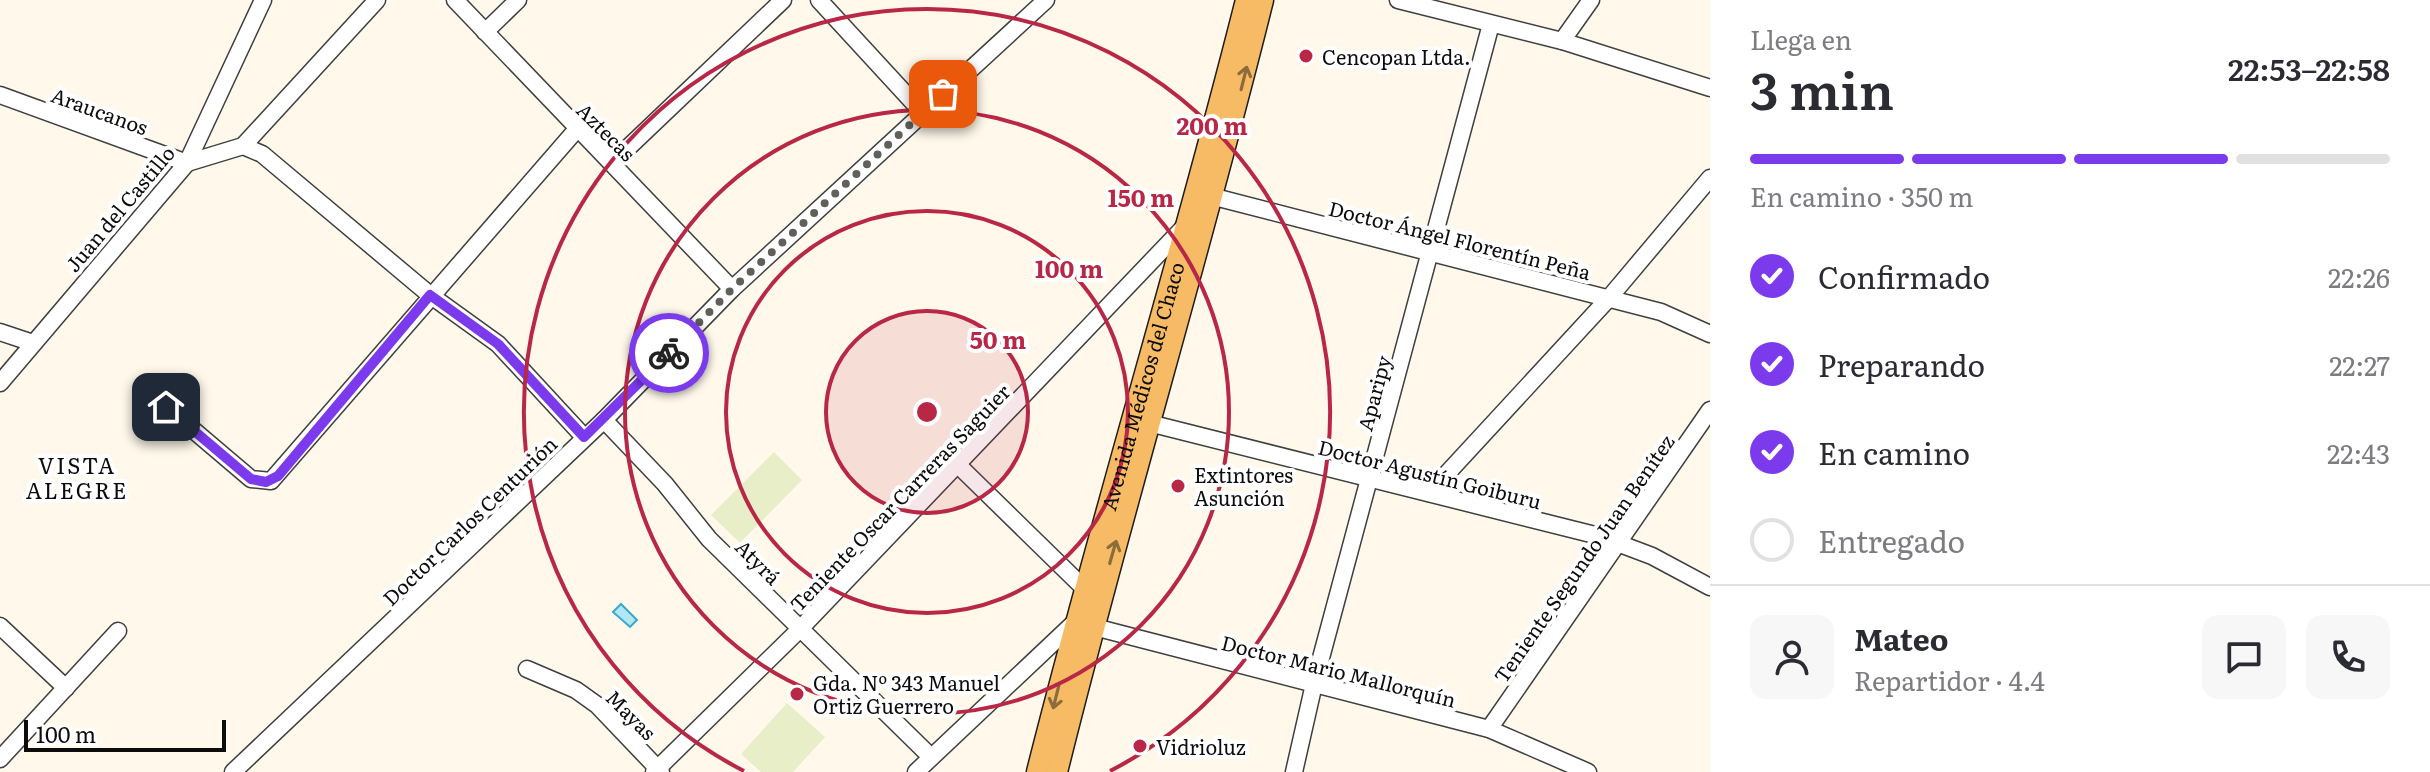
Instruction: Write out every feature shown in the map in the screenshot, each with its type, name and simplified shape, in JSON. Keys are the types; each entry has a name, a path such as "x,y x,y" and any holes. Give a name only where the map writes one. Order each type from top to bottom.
{"main road":[{"name":"Avenida Médicos del Chaco","path":"1206,195 1246,0"},
{"name":"Avenida Médicos del Chaco","path":"1057,772 1091,596 1263,0"},
{"name":"Avenida Médicos del Chaco","path":"1037,772 1084,625"}],"street":[{"name":"Juan del Castillo","path":"0,383 187,163 263,0"},
{"path":"187,163 243,146 377,0"},
{"name":"Aztecas","path":"455,0 732,289"},
{"path":"485,32 518,0"},
{"path":"612,163 783,0"},
{"path":"819,0 923,113"},
{"name":"Doctor Carlos Centurión","path":"233,772 604,420 732,289 1046,0"},
{"path":"1398,0 1562,41 1710,88"},
{"path":"1562,41 1591,0"},
{"name":"Aparipy","path":"1294,772 1314,684 1491,24"},
{"name":"Araucanos","path":"0,95 187,163"},
{"path":"145,389 251,479 266,482 278,476 430,295 577,129"},
{"path":"243,146 262,154 430,295 498,344 584,437"},
{"path":"1429,493 1609,298 1710,178"},
{"name":"Doctor Ángel Florentín Peña","path":"1206,195 1661,312 1710,334"},
{"name":"Teniente Oscar Carreras Saguier","path":"658,771 799,630 957,464 1197,224"},
{"path":"0,332 33,343"},
{"name":"Teniente Segundo Juan Benítez","path":"1489,729 1710,410"},
{"name":"Atyrá","path":"604,420 665,484 709,539 930,756"},
{"name":"Doctor Agustín Goiburu","path":"1142,422 1620,544 1710,587"},
{"path":"957,464 1091,596"},
{"path":"916,772 930,756 1084,625"},
{"name":"Doctor Mario Mallorquín","path":"1084,625 1489,729 1588,772"},
{"path":"0,626 66,688"},
{"path":"0,759 118,631"},
{"name":"Mayas","path":"527,669 576,690 597,705 658,771"}],"green space":[{"path":"774,452 802,480 740,543 711,515"},
{"path":"787,703 825,737 793,772 761,772 741,754"}],"water":[{"path":"621,604 637,620 630,627 613,612"}],"way so far":[{"path":"669,353 732,289 943,94"}],"place":[{"name":"Cencopan Ltda.","path":"1306,56"},
{"name":"Extintores Asunción","path":"1178,486"},
{"name":"Gda. Nº 343 Manuel Ortiz Guerrero","path":"797,694"},
{"name":"Vidrioluz","path":"1140,746"}],"district":[{"name":"VISTA ALEGRE","path":"77,476"}],"route":[{"path":"166,407 251,479 266,482 278,476 430,295 498,344 542,388 584,437 669,353"}]}
